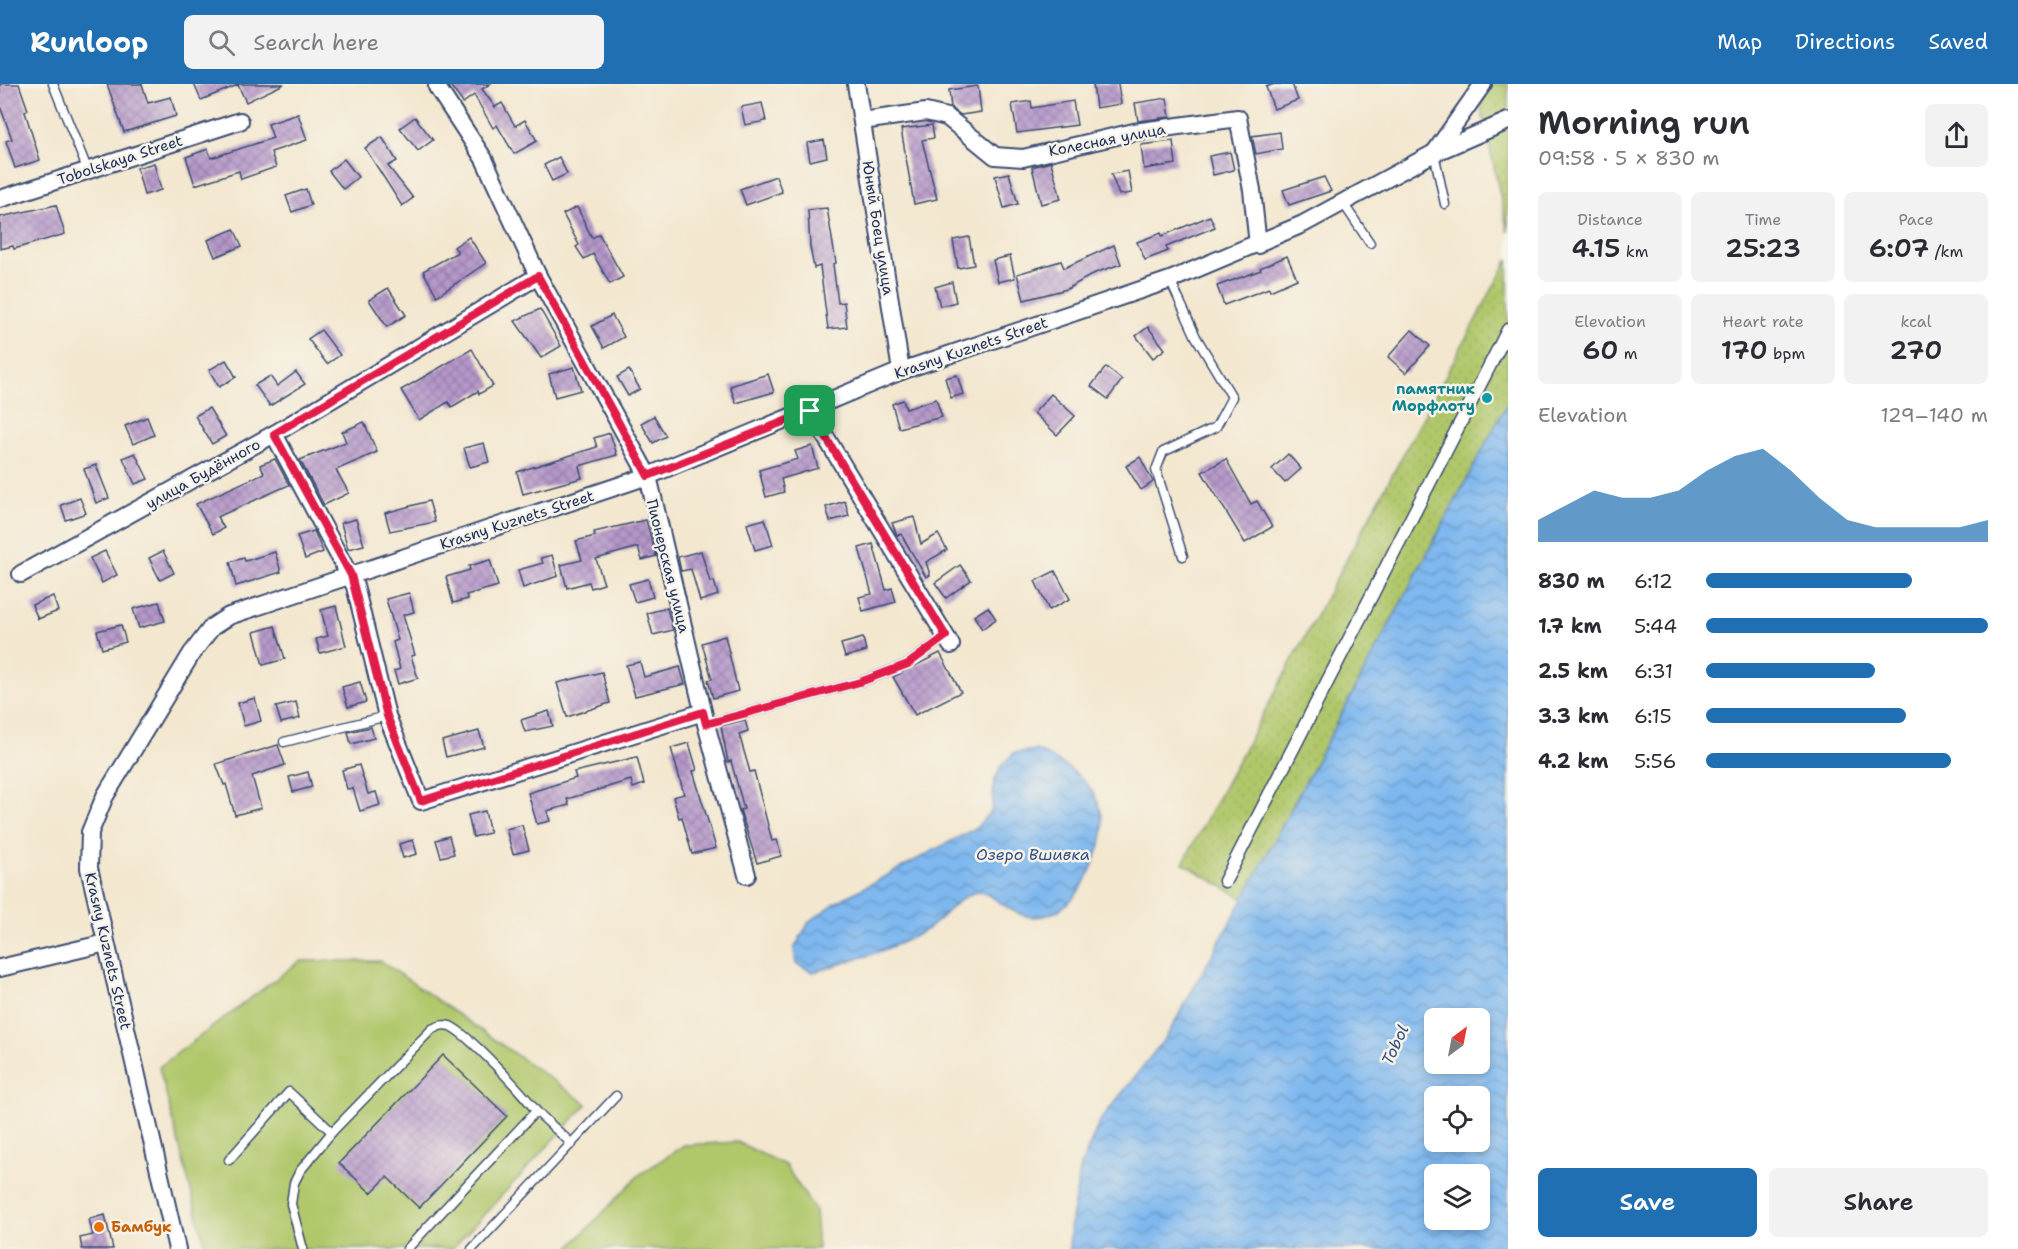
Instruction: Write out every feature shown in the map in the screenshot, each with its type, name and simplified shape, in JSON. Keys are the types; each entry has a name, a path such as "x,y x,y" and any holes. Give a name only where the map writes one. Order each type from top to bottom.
{"street":[{"name":"Юный Боец улица","path":"856,84 901,371"},
{"path":"1434,153 1483,84"},
{"name":"Пионерская улица","path":"437,87 484,159 538,276 648,476 704,718 747,875"},
{"name":"Колесная улица","path":"862,121 926,112 947,117 995,156 1023,158 1134,132 1238,117 1252,190 1258,245"},
{"name":"Tobolskaya Street","path":"0,199 240,121"},
{"name":"Krasny Kuznets Street","path":"177,1249 89,868 90,831 105,796 192,653 212,627 230,616 648,476 810,411 901,371 1170,280 1258,245 1343,203 1434,153 1508,121"},
{"name":"улица Будённого","path":"21,574 274,434 538,276"},
{"path":"1225,881 1508,330"},
{"path":"810,411 949,640"},
{"path":"274,434 351,575 387,716 421,801 704,718"},
{"path":"0,968 106,943"}],"lane":[{"path":"53,84 88,171"},
{"path":"1434,153 1446,204"},
{"path":"1343,203 1370,243"},
{"path":"1170,280 1196,337 1232,398 1216,427 1163,453 1156,470 1183,556"},
{"path":"704,718 860,682 908,664 949,640"},
{"path":"284,742 387,716"},
{"path":"303,1249 291,1204 294,1183 300,1171 332,1132 432,1029 443,1024 452,1027 475,1046 536,1111 572,1144"},
{"path":"229,1160 289,1092 332,1132"},
{"path":"472,1249 616,1096"},
{"path":"407,1249 536,1111"}],"green space":[{"path":"1476,84 1508,84 1508,232"},
{"path":"1508,260 1508,402 1243,899 1183,863"},
{"path":"300,961 381,961 587,1104 452,1249 206,1249 159,1067"},
{"path":"737,1142 785,1165 815,1210 818,1249 568,1249 639,1175 684,1145"}],"water":[{"name":"Tobol","path":"1508,402 1508,1249 1069,1249 1071,1219 1081,1166 1100,1121 1167,1036 1243,899"},
{"name":"Озеро Вшивка","path":"1036,750 1062,763 1083,780 1092,791 1102,816 1101,843 1088,876 1072,900 1060,909 1044,916 1031,917 1019,914 981,892 973,893 960,900 927,929 886,949 813,972 796,964 794,949 809,922 837,902 976,828 992,810 994,782 1001,766 1014,753"}],"building":[{"path":"0,84 19,84 40,160 15,168 6,141 12,139 0,106"},
{"path":"107,84 142,84 148,103 171,97 176,116 124,132"},
{"path":"194,84 284,84 246,102 238,85 201,100"},
{"path":"449,84 490,84 482,89 495,107 502,103 515,126 525,120 537,141 514,154 497,125 493,128 474,95 463,103"},
{"path":"1093,84 1118,84 1121,104 1096,108"},
{"path":"1274,84 1292,84 1298,100 1274,109 1266,87"},
{"path":"978,86 981,112 961,115 951,108 949,90"},
{"path":"1167,98 1170,117 1138,121 1135,103"},
{"path":"1031,101 1032,108 1073,101 1077,125 1017,133 1012,104"},
{"path":"762,103 766,121 745,125 741,107"},
{"path":"298,114 307,140 271,152 276,167 241,179 239,171 195,185 186,157 208,149 211,158 273,138 268,124"},
{"path":"415,117 433,140 418,151 400,128"},
{"path":"932,125 934,138 922,140 937,199 914,204 901,129"},
{"path":"1280,132 1282,149 1256,154 1252,136"},
{"path":"382,137 397,161 388,166 413,198 402,206 365,148"},
{"path":"824,140 827,157 810,161 807,143"},
{"path":"1173,141 1176,164 1144,169 1141,145"},
{"path":"1230,152 1234,170 1213,175 1209,156"},
{"path":"559,157 567,174 552,181 544,165"},
{"path":"344,159 358,177 343,189 329,171"},
{"path":"1051,162 1061,199 1041,204 1032,167"},
{"path":"154,163 161,190 144,195 137,168"},
{"path":"1128,171 1132,193 1119,195 1111,174"},
{"path":"1009,173 1018,204 1004,208 995,176"},
{"path":"776,176 782,192 746,205 740,189"},
{"path":"1324,177 1331,191 1289,205 1283,190"},
{"path":"306,189 311,205 292,212 286,196"},
{"path":"56,205 65,234 14,249 13,246 0,249 0,217"},
{"path":"577,207 592,238 599,234 623,277 610,284 593,254 584,259 576,247 579,245 563,214"},
{"path":"827,208 836,263 833,264 838,303 844,302 847,327 828,329 820,266 814,268 810,247 808,210"},
{"path":"1210,216 1215,227 1166,247 1168,251 1145,260 1137,242 1161,233 1162,236"},
{"path":"234,229 242,246 215,257 208,240"},
{"path":"469,237 486,263 437,296 423,271 458,252 454,247"},
{"path":"969,237 974,265 958,268 953,240"},
{"path":"1114,245 1121,264 1095,273 1067,289 1024,300 1017,274 1061,261 1064,268"},
{"path":"1010,256 1015,278 998,282 993,260"},
{"path":"1287,256 1297,279 1270,291 1269,288 1224,305 1217,286 1261,270 1260,268"},
{"path":"952,282 956,302 940,306 935,287"},
{"path":"388,288 406,315 387,327 369,300"},
{"path":"540,309 561,346 541,358 515,321"},
{"path":"612,315 624,337 604,348 592,326"},
{"path":"1148,327 1165,349 1153,358 1136,336"},
{"path":"321,330 340,355 327,364 308,339"},
{"path":"1412,330 1430,346 1406,373 1388,357"},
{"path":"472,349 493,386 479,394 478,391 452,407 448,402 419,420 401,390"},
{"path":"226,360 236,377 219,387 209,370"},
{"path":"574,367 581,390 555,397 549,374"},
{"path":"1106,367 1122,380 1108,399 1091,386"},
{"path":"629,370 640,389 628,396 617,377"},
{"path":"296,372 305,384 270,406 255,385 270,376 277,386"},
{"path":"768,374 774,392 736,403 730,386"},
{"path":"957,375 963,394 951,398 945,378"},
{"path":"1051,394 1075,416 1057,435 1034,413"},
{"path":"936,399 942,417 899,428 892,404 903,400 906,409"},
{"path":"209,408 226,436 212,444 195,416"},
{"path":"654,416 666,436 653,443 641,423"},
{"path":"147,417 154,435 133,444 125,426"},
{"path":"364,422 377,452 336,470 349,493 324,505 300,460 346,442 342,432"},
{"path":"610,433 617,455 579,466 582,478 523,494 517,472 597,447 594,438"},
{"path":"484,443 489,462 470,467 464,448"},
{"path":"812,446 818,468 781,479 784,492 766,497 759,470 798,459 795,451"},
{"path":"135,453 148,479 135,484 123,458"},
{"path":"1288,454 1301,469 1285,483 1272,469"},
{"path":"1140,457 1153,482 1141,490 1126,466"},
{"path":"275,459 289,485 217,517 224,528 213,534 196,504 264,473 260,465"},
{"path":"1226,459 1251,504 1257,501 1272,527 1245,543 1202,472"},
{"path":"96,465 109,498 96,503 84,469"},
{"path":"80,498 86,513 66,520 61,505"},
{"path":"429,501 435,522 390,531 385,513"},
{"path":"845,501 849,516 830,521 826,507"},
{"path":"914,517 921,544 938,534 947,550 926,562 930,575 926,577 901,534 897,535 892,523"},
{"path":"356,519 364,545 348,549 341,523"},
{"path":"765,519 773,545 755,550 747,524"},
{"path":"646,520 656,556 642,560 638,547 596,559 604,584 591,588 589,582 567,588 561,565 582,560 576,541 595,536 594,532"},
{"path":"314,531 323,552 305,559 297,536"},
{"path":"873,544 886,590 892,588 896,602 863,611 859,597 872,594 859,548"},
{"path":"105,551 117,575 102,583 90,558"},
{"path":"163,551 174,573 160,580 149,558"},
{"path":"701,551 710,582 714,581 718,595 700,601 691,569 681,571 678,557"},
{"path":"275,552 281,572 236,586 230,562 244,558 245,561"},
{"path":"552,555 558,576 523,588 518,570 543,563 541,558"},
{"path":"490,560 498,586 466,595 468,599 453,603 446,577 470,570 469,566"},
{"path":"960,565 971,580 946,598 935,583"},
{"path":"1055,571 1070,599 1049,610 1035,581"},
{"path":"648,579 653,597 635,602 629,584"},
{"path":"409,593 414,612 403,615 415,655 411,656 418,678 398,684 394,671 400,669 393,642 398,640 386,599"},
{"path":"53,596 58,611 38,619 32,605"},
{"path":"159,602 165,621 139,628 133,609"},
{"path":"336,606 346,646 320,653 316,639 328,636 321,610"},
{"path":"988,607 996,619 982,629 974,616"},
{"path":"667,608 673,630 653,635 647,613"},
{"path":"121,625 126,642 102,649 97,631"},
{"path":"275,626 285,659 263,665 254,632"},
{"path":"725,636 738,691 713,698 708,680 712,679 702,643"},
{"path":"863,638 866,651 845,657 841,644"},
{"path":"940,653 961,692 915,715 893,677"},
{"path":"640,662 644,677 680,667 685,684 635,696 626,665"},
{"path":"602,672 610,703 567,717 557,683"},
{"path":"360,682 366,702 348,707 342,687"},
{"path":"255,698 261,721 244,726 238,703"},
{"path":"296,702 300,718 281,723 276,707"},
{"path":"549,711 553,726 525,732 521,720"},
{"path":"745,720 748,731 739,734 750,772 754,771 772,841 777,840 781,856 757,863 740,810 744,809 731,761 728,762 721,726"},
{"path":"371,727 374,738 351,744 348,732"},
{"path":"479,731 484,747 446,757 442,741"},
{"path":"689,743 697,770 693,771 716,848 692,854 682,817 679,818 673,797 684,794 671,748"},
{"path":"278,745 285,765 252,776 261,808 235,815 226,784 224,785 216,764"},
{"path":"637,757 644,784 633,788 631,780 567,799 569,805 547,811 550,821 537,824 528,793 576,778 574,772"},
{"path":"359,765 368,794 376,792 380,805 360,811 353,788 347,789 342,770"},
{"path":"308,772 312,787 293,792 289,777"},
{"path":"485,811 490,833 473,837 468,815"},
{"path":"522,825 529,850 513,854 506,829"},
{"path":"449,836 454,854 441,857 436,840"},
{"path":"413,840 417,854 403,858 399,844"},
{"path":"443,1055 507,1116 419,1208 387,1177 371,1193 339,1163"},
{"name":"Бамбук","path":"105,1215 113,1249 82,1249 80,1238 93,1235 89,1219"}],"place":[{"name":"памятник Морфлоту","path":"1487,398"},
{"name":"Бамбук","path":"99,1227"}],"route":[{"path":"538,276 648,476 810,411 946,636 908,664 860,682 706,724 703,712 421,801 387,716 351,575 274,434 538,276"}]}
